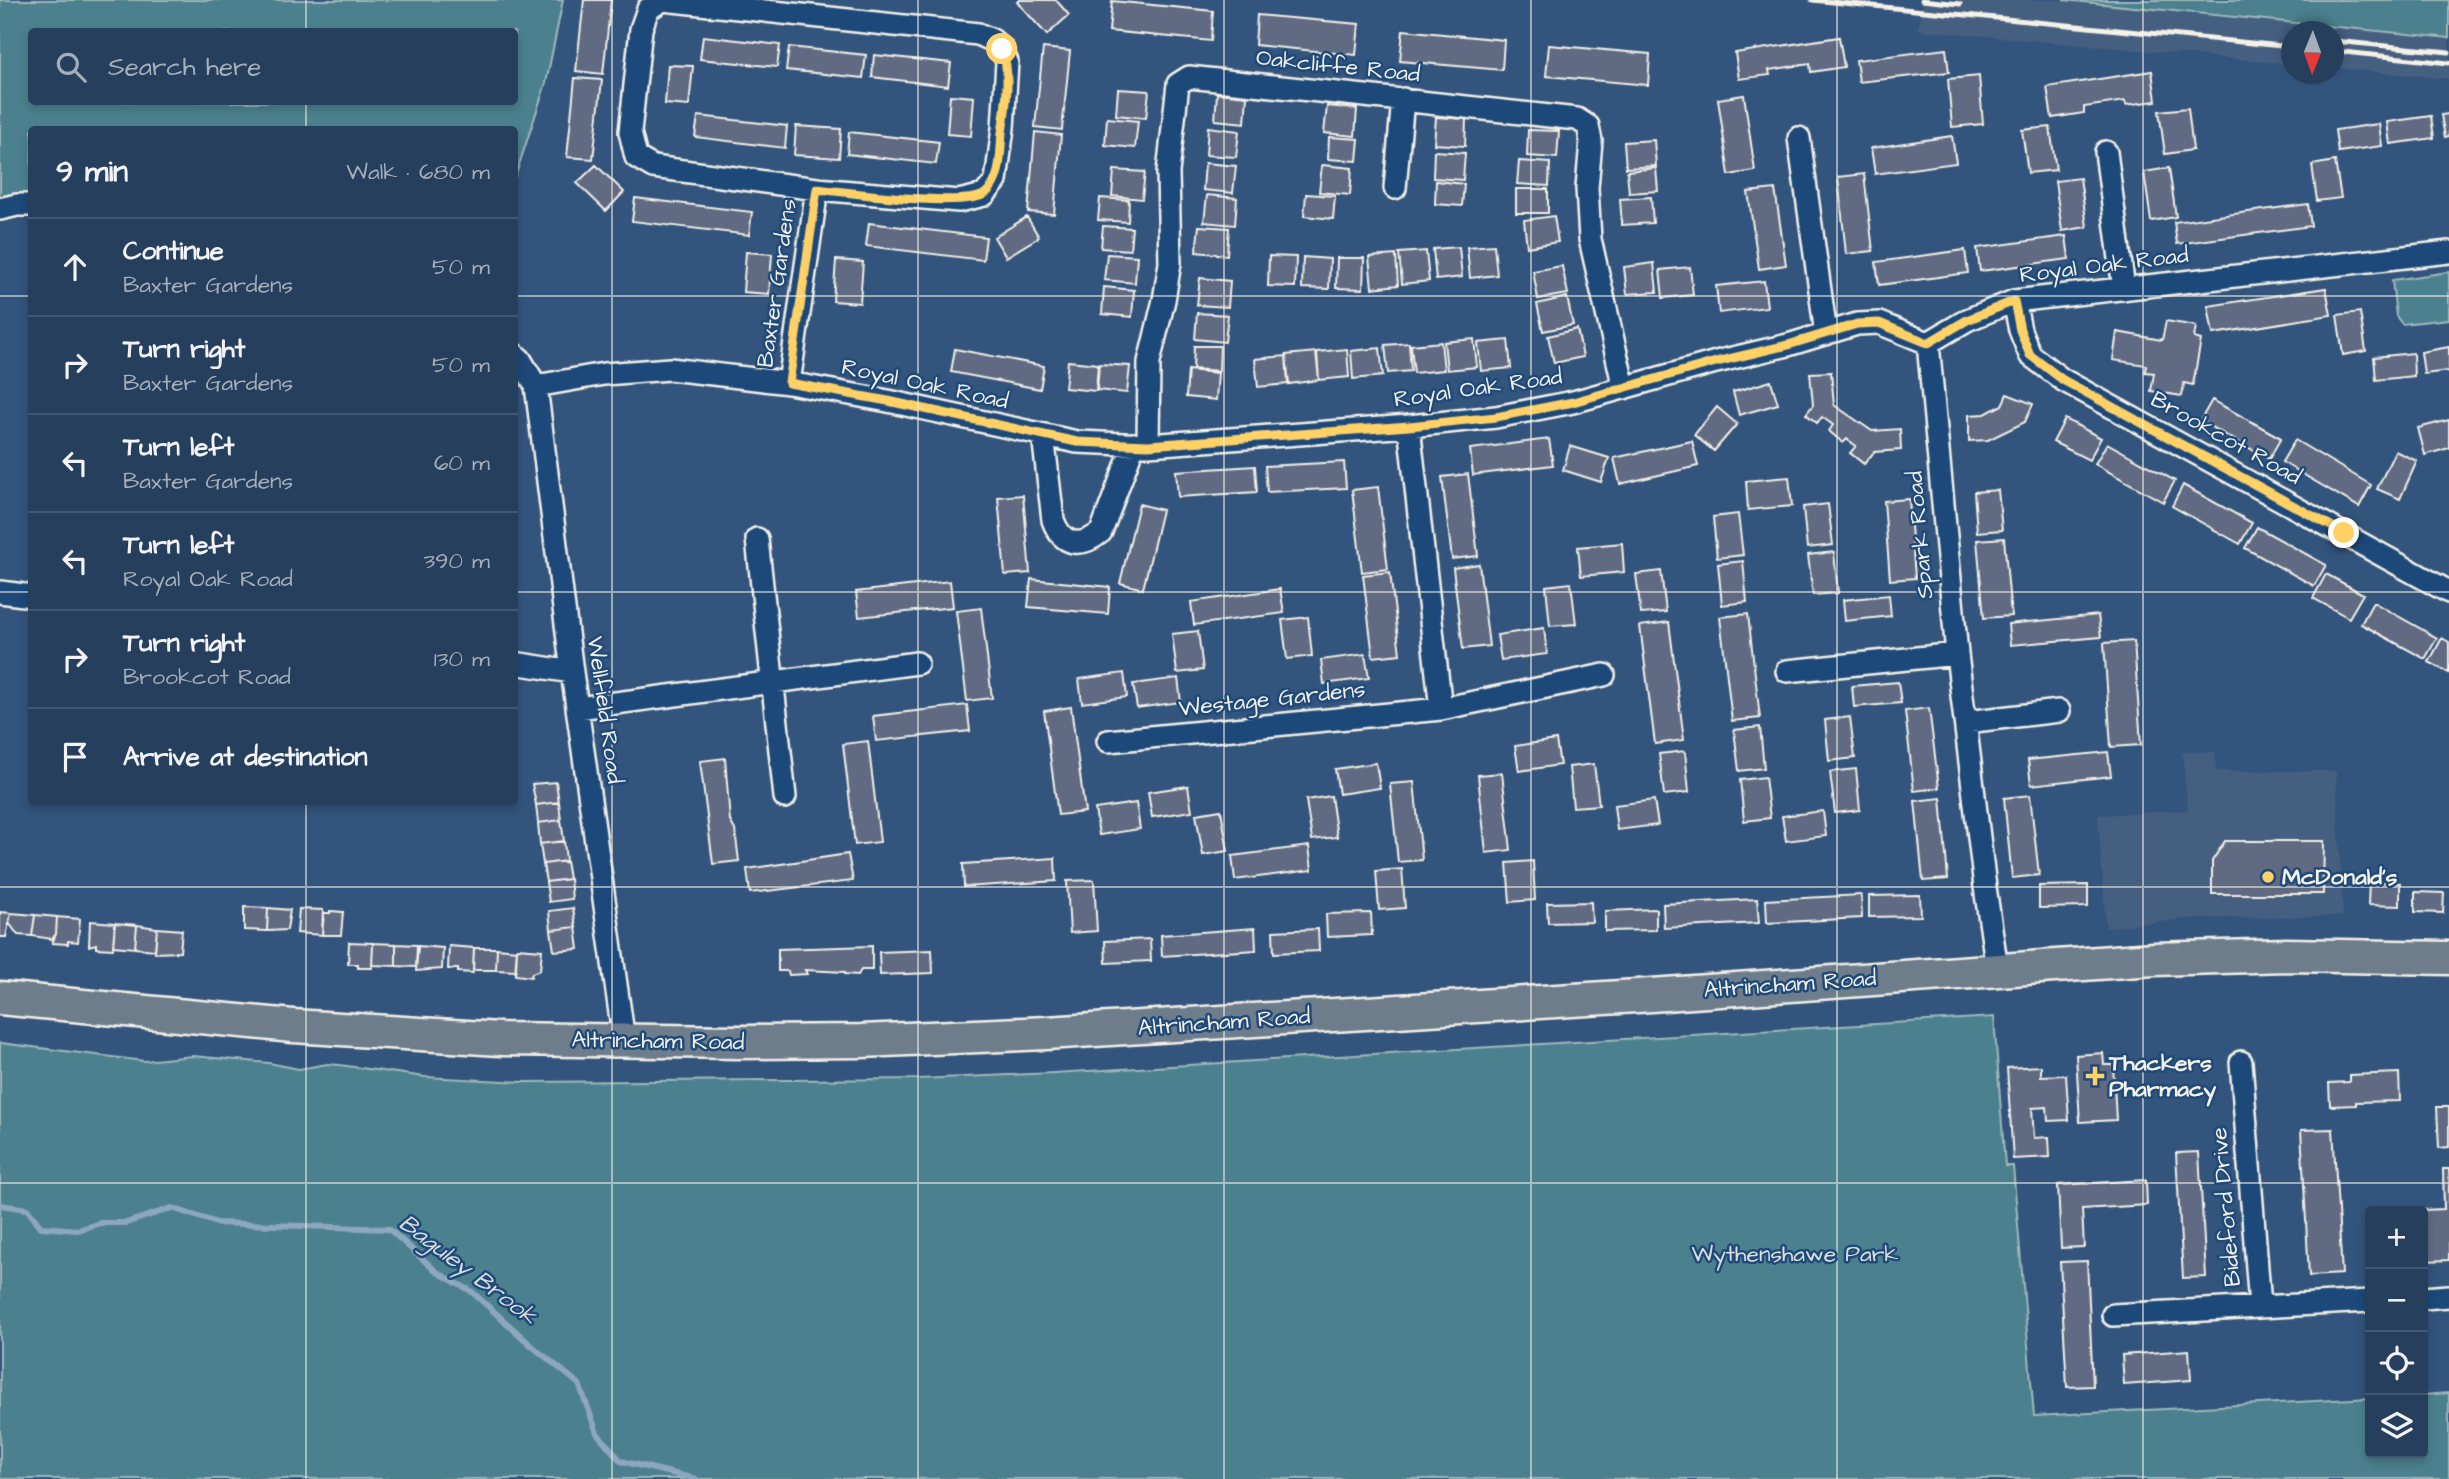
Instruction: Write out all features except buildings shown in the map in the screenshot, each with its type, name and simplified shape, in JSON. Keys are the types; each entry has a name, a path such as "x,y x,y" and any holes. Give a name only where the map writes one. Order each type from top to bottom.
{"highway":[{"name":"Altrincham Road","path":"0,998 92,1009 500,1039 861,1041 1032,1034 1637,996 1997,969 2234,956 2449,958"}],"street":[{"name":"Baxter Gardens","path":"663,1 978,34 992,40 1002,49 1007,62 1003,128 996,181 984,195 959,201 817,189 653,167 636,157 630,132 641,29 648,9 663,1"},
{"name":"Oakcliffe Road","path":"1141,444 1149,362 1170,263 1168,172 1178,84 1189,77 1577,119 1588,126 1591,141 1587,188 1590,239 1624,388"},
{"path":"1395,188 1403,99"},
{"path":"1800,138 1826,334"},
{"path":"2106,152 2124,289"},
{"name":"Baxter Gardens","path":"789,383 817,189"},
{"path":"0,209 28,205"},
{"name":"Royal Oak Road","path":"536,386 604,374 670,369 789,383 888,401 1077,442 1141,444 1409,426 1509,415 1555,406 1857,324 1879,323 1928,343 1967,320 2014,301 2449,252"},
{"name":"Brookcot Road","path":"2014,301 2020,330 2030,355 2063,380 2449,592"},
{"name":"Spark Road","path":"1928,343 1957,654 1984,887 1997,969"},
{"path":"518,357 536,386"},
{"name":"Wellfield Road","path":"536,386 572,672 624,1041"},
{"path":"1409,426 1441,709"},
{"path":"1043,435 1053,520 1058,533 1067,541 1080,543 1095,538 1101,532 1141,444"},
{"path":"757,540 785,797"},
{"path":"0,592 28,596"},
{"path":"1787,671 1957,654"},
{"path":"578,708 917,663"},
{"path":"518,664 572,672"},
{"name":"Westage Gardens","path":"1108,741 1441,709 1604,675"},
{"path":"1966,722 2059,711"},
{"name":"Bideford Drive","path":"2241,1062 2260,1306"},
{"path":"2428,1298 2449,1296"},
{"name":"Bideford Drive","path":"2113,1315 2365,1300"}],"shaded area":[{"path":"1924,0 2063,0 2281,21 2281,63 1918,30"},
{"path":"2344,28 2449,38 2449,79 2344,69"},
{"path":"2182,752 2215,752 2216,771 2336,771 2343,916 2185,919 2106,928 2098,815 2188,810"}],"green space":[{"path":"0,0 563,0 546,83 518,168 518,126 28,126 28,194 0,197"},
{"path":"2063,0 2449,0 2449,38 2344,28 2344,21 2281,21"},
{"path":"2449,272 2449,319 2402,324 2396,316 2392,280"},
{"name":"Wythenshawe Park","path":"1994,1017 2005,1166 2013,1166 2034,1416 2365,1398 2365,1458 2428,1458 2428,1395 2449,1393 2449,1479 0,1479 0,1043 144,1061 193,1056 269,1063 299,1069 327,1064 425,1077 525,1082 918,1079"}],"waterway":[{"name":"Baguley Brook","path":"0,1205 27,1209 41,1227 78,1230 100,1223 126,1223 172,1208 217,1223 389,1229 437,1272 471,1291 579,1384 597,1433 621,1461 696,1479"}],"railway":[{"path":"1812,0 2281,46"},
{"path":"1922,0 1960,4"},
{"path":"2344,42 2449,52"},
{"path":"2344,52 2449,63"}],"place":[{"name":"McDonald's","path":"2268,877"},
{"name":"Thackers Pharmacy","path":"2095,1076"}],"route":[{"path":"1002,49 1007,62 1003,128 996,181 984,195 959,201 817,189 789,383 888,401 1077,442 1148,445 1496,417 1573,402 1857,324 1879,323 1928,343 1967,320 2014,301 2020,330 2030,355 2063,380 2344,533"}]}
